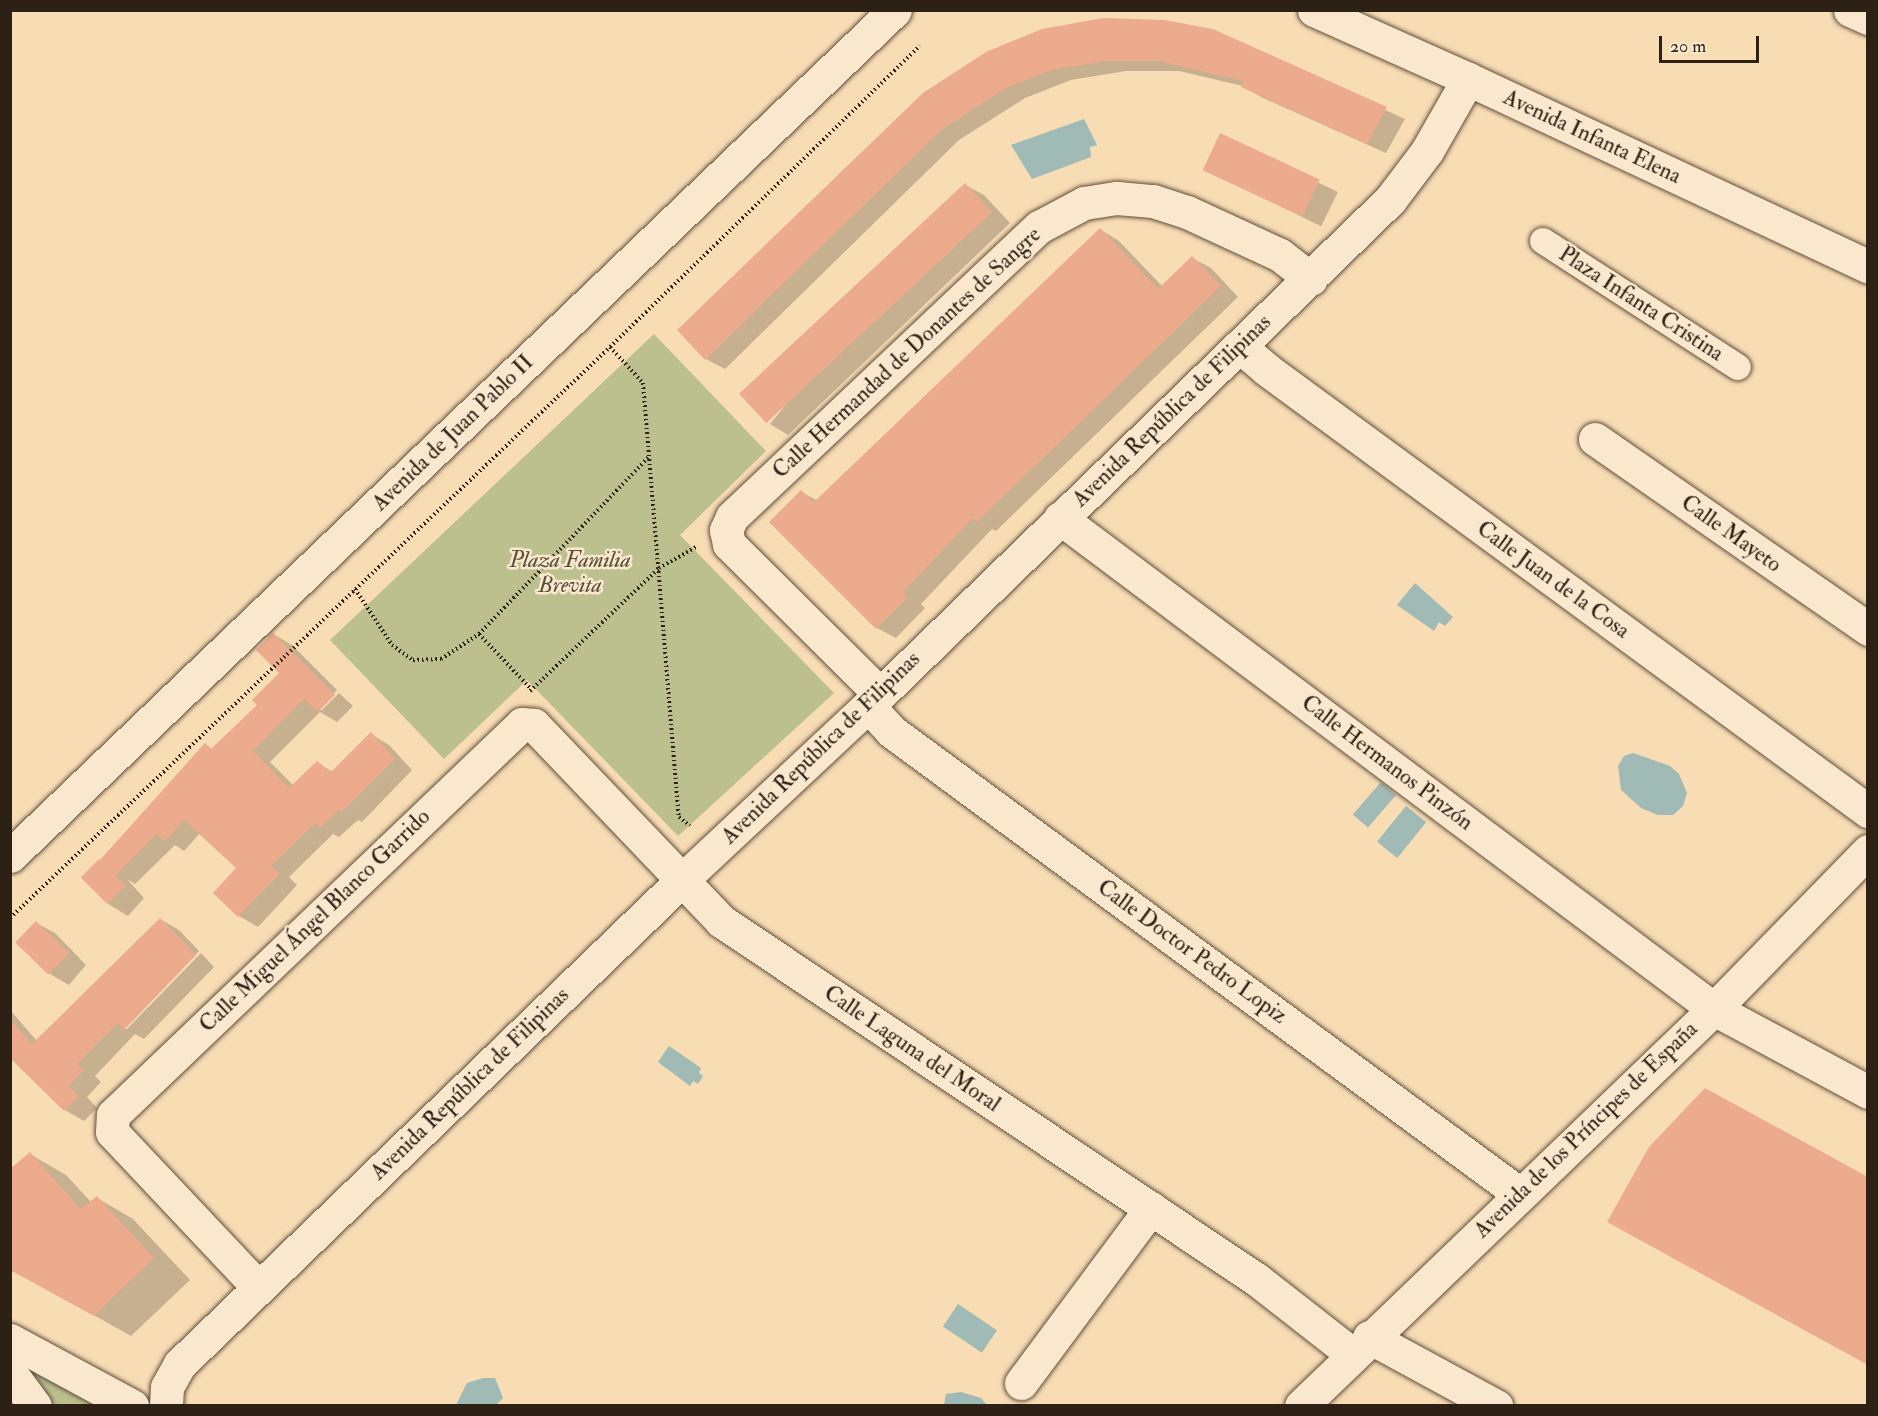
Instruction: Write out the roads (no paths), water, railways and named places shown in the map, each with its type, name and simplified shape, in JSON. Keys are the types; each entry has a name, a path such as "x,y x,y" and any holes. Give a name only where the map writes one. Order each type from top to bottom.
{"street":[{"name":"Avenida de Juan Pablo II","path":"10,856 895,10"},
{"name":"Avenida Infanta Elena","path":"1314,10 1468,79 1868,266"},
{"path":"1851,10 1868,18"},
{"name":"Avenida República de Filipinas","path":"166,1406 167,1387 180,1364 682,880 874,700 1390,200 1427,151 1468,79"},
{"name":"Calle Hermandad de Donantes de Sangre","path":"874,700 729,544 726,530 732,517 1039,227 1084,204 1117,198 1153,201 1187,212 1280,255 1311,279"},
{"name":"Plaza Infanta Cristina","path":"1543,241 1738,367"},
{"name":"Calle Juan de la Cosa","path":"1239,346 1868,812"},
{"name":"Calle Mayeto","path":"1595,439 1868,629"},
{"name":"Calle Hermanos Pinzón","path":"1060,518 1714,1009 1868,1092"},
{"name":"Calle Doctor Pedro Lopiz","path":"874,700 891,730 1520,1194"},
{"name":"Calle Miguel Ángel Blanco Garrido","path":"259,1288 112,1132 112,1115 522,724 534,725 682,880"},
{"name":"Avenida de los Príncipes de España","path":"1301,1406 1360,1346 1714,1009 1868,850"},
{"name":"Calle Laguna del Moral","path":"682,880 721,921 1256,1279 1360,1346 1496,1406"},
{"path":"1021,1383 1151,1209"},
{"path":"10,1340 132,1406"},
{"path":"10,1372 34,1406"}],"water":[{"path":"1084,119 1097,145 1090,147 1091,157 1032,179 1011,145"},
{"path":"1415,583 1453,617 1445,626 1439,622 1434,631 1397,605"},
{"path":"1633,753 1670,766 1679,774 1687,793 1683,806 1673,815 1658,815 1641,808 1621,790 1618,766 1624,756"},
{"path":"1381,782 1396,795 1368,828 1353,814"},
{"path":"1406,806 1426,822 1397,858 1377,842"},
{"path":"669,1046 701,1068 699,1073 703,1076 698,1084 693,1081 690,1086 658,1062"},
{"path":"958,1304 997,1330 982,1353 943,1326"},
{"path":"483,1378 495,1378 503,1398 497,1404 456,1405 467,1383"},
{"path":"961,1392 981,1398 987,1405 944,1405 946,1394"}],"park label":[{"name":"Plaza Familia Brevita","path":"570,572"}]}
